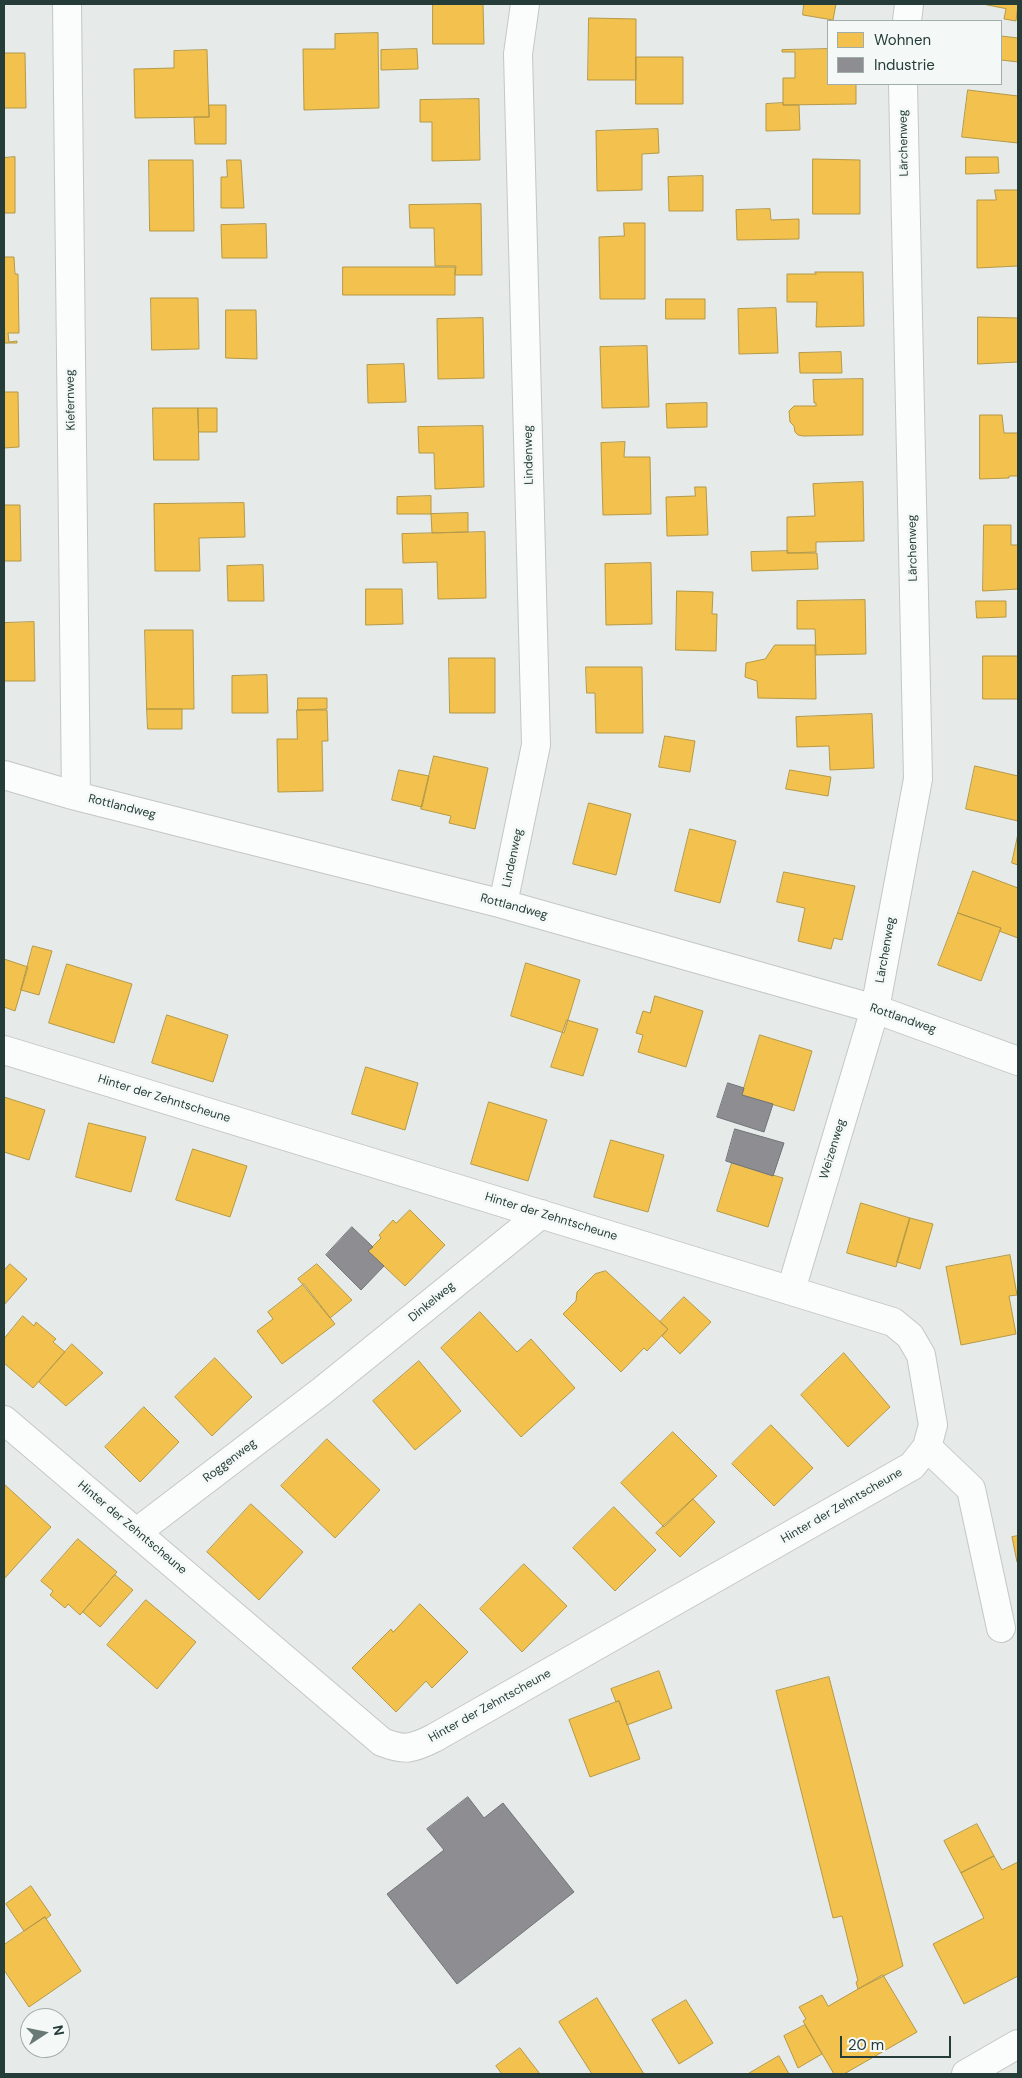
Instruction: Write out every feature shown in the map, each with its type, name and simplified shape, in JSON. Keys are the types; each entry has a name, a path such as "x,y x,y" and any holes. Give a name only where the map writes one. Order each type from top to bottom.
{"street":[{"name":"Kiefernweg","path":"67,4 76,796"},
{"name":"Lindenweg","path":"503,904 536,745 518,54 525,4"},
{"path":"907,20 909,4"},
{"name":"Lärchenweg","path":"875,1009 918,779 902,85"},
{"name":"Rottlandweg","path":"4,775 76,796 503,904 875,1009 1018,1060"},
{"name":"Weizenweg","path":"791,1290 875,1009"},
{"name":"Hinter der Zehntscheune","path":"4,1050 893,1322 910,1336 921,1355 933,1424 927,1447 912,1466 414,1748 399,1749 382,1742 138,1532 4,1420"},
{"name":"Dinkelweg","path":"322,1391 541,1214"},
{"name":"Roggenweg","path":"138,1532 322,1391"},
{"path":"927,1447 971,1490 1001,1628"},
{"path":"966,2074 1018,2044"}],"building: Wohnen":[{"path":"433,4 483,4 484,44 433,44"},
{"path":"804,4 836,4 833,20 803,15"},
{"path":"983,4 1018,4 1016,21 1004,19 1006,9"},
{"path":"589,18 636,19 636,80 588,80"},
{"path":"378,33 379,108 304,110 303,49 335,49 335,34"},
{"path":"1002,36 1018,38 1018,62 1002,60"},
{"path":"417,49 418,69 381,70 381,50"},
{"path":"827,49 827,85 856,85 856,104 783,105 783,78 795,78 795,52 782,52 782,50"},
{"path":"207,50 209,117 135,118 134,69 174,68 174,51"},
{"path":"4,53 25,53 26,108 4,108"},
{"path":"636,57 683,57 683,104 636,104"},
{"path":"968,90 1018,96 1018,143 962,137"},
{"path":"479,99 480,160 432,161 432,122 420,122 420,100"},
{"path":"783,103 783,105 799,105 800,130 766,131 766,104"},
{"path":"209,105 226,105 226,144 195,144 194,117 209,117"},
{"path":"658,129 659,153 642,154 642,190 597,191 596,131"},
{"path":"15,157 15,213 4,213 4,158"},
{"path":"966,157 998,157 999,173 966,174"},
{"path":"813,159 860,160 860,214 813,214"},
{"path":"149,160 193,160 194,231 150,231"},
{"path":"227,160 241,160 244,208 221,208 221,177 227,177"},
{"path":"703,176 703,211 669,211 668,177"},
{"path":"995,190 1018,190 1018,266 977,268 977,200 996,200"},
{"path":"481,204 482,275 455,275 456,266 435,266 434,228 410,228 409,205"},
{"path":"770,209 771,220 799,219 799,239 737,240 736,210"},
{"path":"624,223 645,223 645,299 600,299 599,237 624,236"},
{"path":"266,224 267,258 222,258 221,225"},
{"path":"4,257 14,257 15,274 18,274 19,333 8,333 9,342 17,341 17,343 4,343"},
{"path":"343,267 455,267 455,295 343,295"},
{"path":"815,272 863,272 864,326 816,327 817,302 787,302 787,274 816,274"},
{"path":"151,298 198,298 199,349 152,350"},
{"path":"666,299 705,299 705,319 666,319"},
{"path":"776,308 778,353 739,354 738,309"},
{"path":"226,310 256,310 257,359 226,358"},
{"path":"978,317 1018,318 1018,362 978,364"},
{"path":"483,318 484,378 438,379 437,319"},
{"path":"647,346 649,407 602,408 600,347"},
{"path":"841,352 842,373 800,373 799,353"},
{"path":"404,364 406,402 368,403 367,365"},
{"path":"863,379 863,435 803,436 795,432 794,426 790,422 789,411 794,406 816,406 816,403 814,403 813,380"},
{"path":"4,392 18,392 19,447 4,448"},
{"path":"707,403 707,427 667,428 666,404"},
{"path":"153,408 198,408 199,460 154,460"},
{"path":"198,408 217,408 217,432 199,432"},
{"path":"980,415 1002,415 1004,433 1018,433 1018,476 980,479"},
{"path":"483,426 484,487 435,489 434,453 419,453 418,427"},
{"path":"625,442 624,457 650,457 651,514 603,515 601,443"},
{"path":"863,482 864,541 816,542 816,552 787,553 787,517 815,516 813,484"},
{"path":"695,487 706,487 708,535 667,536 666,497 695,496"},
{"path":"431,496 431,514 397,514 397,497"},
{"path":"244,503 245,537 199,538 200,571 155,571 154,504"},
{"path":"4,505 20,505 21,561 4,561"},
{"path":"468,513 468,532 432,533 431,514"},
{"path":"984,525 1011,525 1011,545 1018,545 1018,589 983,591"},
{"path":"485,532 486,598 438,599 437,562 403,563 402,534"},
{"path":"788,551 787,553 817,553 818,569 752,571 751,552"},
{"path":"651,563 652,624 606,625 605,564"},
{"path":"263,565 264,601 228,601 227,566"},
{"path":"366,589 402,589 403,624 366,625"},
{"path":"677,591 713,592 712,614 717,614 716,651 676,650"},
{"path":"865,600 866,654 816,655 815,629 797,629 797,601"},
{"path":"976,601 1006,601 1006,617 977,618"},
{"path":"34,622 35,681 4,681 4,623"},
{"path":"145,630 193,630 194,709 147,709"},
{"path":"775,645 815,645 816,699 758,698 757,681 745,677 746,663 765,659"},
{"path":"983,656 1018,656 1018,699 983,699"},
{"path":"449,658 495,658 495,713 450,713"},
{"path":"586,667 642,667 643,733 596,733 595,693 587,693"},
{"path":"267,675 268,713 232,713 232,676"},
{"path":"298,698 327,698 327,709 298,710"},
{"path":"147,709 182,709 182,729 148,729"},
{"path":"297,710 327,710 328,741 322,741 323,791 278,792 277,739 297,739"},
{"path":"872,714 874,768 830,770 829,746 797,747 796,717"},
{"path":"665,736 695,741 690,772 659,767"},
{"path":"434,756 488,768 475,829 449,823 451,816 421,809"},
{"path":"975,766 1018,776 1018,821 966,809"},
{"path":"399,770 429,776 422,807 392,800"},
{"path":"790,770 831,777 828,796 786,789"},
{"path":"589,803 631,814 616,875 573,864"},
{"path":"690,829 736,841 720,903 675,891"},
{"path":"1018,834 1018,865 1012,863"},
{"path":"973,871 1018,888 1018,938 999,931 1001,928 958,913"},
{"path":"784,872 855,886 842,940 834,938 831,949 798,941 805,908 777,902"},
{"path":"958,913 1001,928 981,981 938,965"},
{"path":"33,946 52,951 39,995 21,990"},
{"path":"4,959 28,967 15,1011 4,1007"},
{"path":"526,963 580,980 564,1033 511,1016"},
{"path":"67,964 132,984 114,1043 49,1023"},
{"path":"655,996 703,1011 686,1067 638,1052 643,1035 636,1033 643,1011 650,1013"},
{"path":"167,1015 228,1035 213,1082 152,1063"},
{"path":"567,1020 598,1029 583,1076 551,1067"},
{"path":"760,1035 812,1051 794,1111 742,1095"},
{"path":"366,1067 418,1083 405,1130 352,1114"},
{"path":"4,1097 45,1110 29,1160 4,1152"},
{"path":"489,1102 547,1120 528,1181 471,1164"},
{"path":"89,1123 146,1137 131,1192 76,1177"},
{"path":"611,1140 664,1155 648,1212 594,1197"},
{"path":"193,1149 247,1166 230,1217 176,1200"},
{"path":"732,1163 783,1178 768,1227 717,1211"},
{"path":"861,1203 910,1218 896,1267 847,1253"},
{"path":"410,1210 445,1245 405,1286 368,1251 381,1238 379,1235 393,1220 396,1223"},
{"path":"910,1218 933,1224 920,1269 897,1262"},
{"path":"1010,1255 1017,1295 1009,1296 1016,1334 961,1345 946,1267"},
{"path":"10,1264 27,1279 4,1305 4,1271"},
{"path":"317,1264 352,1300 330,1318 298,1279"},
{"path":"606,1271 668,1329 647,1351 644,1348 621,1372 563,1314 576,1301 577,1292 595,1274"},
{"path":"304,1284 335,1324 282,1364 257,1331 273,1319 268,1312"},
{"path":"684,1297 711,1322 680,1354 662,1336 668,1329 660,1322"},
{"path":"480,1312 517,1352 531,1339 575,1388 521,1437 441,1348"},
{"path":"23,1316 34,1326 36,1322 56,1339 53,1342 65,1352 33,1388 4,1363 4,1339"},
{"path":"72,1344 103,1373 66,1406 39,1382"},
{"path":"844,1353 890,1407 848,1447 801,1395"},
{"path":"215,1358 252,1397 212,1436 175,1397"},
{"path":"419,1361 461,1411 415,1450 373,1401"},
{"path":"144,1407 179,1442 140,1482 105,1447"},
{"path":"771,1425 813,1468 774,1506 732,1464"},
{"path":"673,1432 717,1476 664,1527 621,1483"},
{"path":"327,1439 380,1490 335,1538 281,1486"},
{"path":"4,1484 51,1527 4,1579"},
{"path":"693,1499 715,1522 680,1557 656,1533"},
{"path":"251,1504 303,1552 259,1600 207,1552"},
{"path":"614,1507 656,1550 615,1591 573,1548"},
{"path":"1018,1536 1018,1562 1017,1562 1012,1537"},
{"path":"78,1539 117,1572 80,1615 68,1604 65,1608 50,1595 53,1591 41,1581"},
{"path":"524,1564 567,1606 522,1652 480,1609"},
{"path":"115,1575 133,1590 100,1627 83,1612"},
{"path":"146,1600 196,1642 157,1689 107,1645"},
{"path":"420,1604 468,1652 432,1688 426,1681 396,1712 352,1668 391,1629 393,1632"},
{"path":"659,1671 672,1708 627,1725 619,1701 616,1702 611,1689"},
{"path":"829,1677 903,1966 858,1989 856,1982 858,1981 842,1916 833,1918 776,1691"},
{"path":"619,1701 640,1759 590,1777 569,1720"},
{"path":"977,1824 994,1856 961,1873 944,1841"},
{"path":"994,1856 1002,1870 1018,1862 1018,1976 964,2004 933,1944 984,1918 961,1873"},
{"path":"31,1886 51,1915 24,1931 6,1904"},
{"path":"45,1917 81,1971 29,2007 4,1970 4,1945"},
{"path":"883,1975 917,2032 844,2074 834,2074 803,2021 806,2019 799,2007 822,1995 828,2006"},
{"path":"597,1998 644,2074 592,2074 559,2022"},
{"path":"686,2000 713,2043 679,2064 652,2020"},
{"path":"805,2025 822,2054 798,2068 784,2036"},
{"path":"520,2048 540,2074 502,2074 496,2066"},
{"path":"779,2056 789,2074 748,2074"}],"building: Industrie":[{"path":"728,1083 744,1088 742,1095 773,1104 764,1132 717,1117"},
{"path":"735,1129 784,1143 773,1176 726,1161"},
{"path":"352,1227 373,1247 368,1251 384,1266 361,1290 326,1255"},
{"path":"468,1797 484,1818 503,1803 574,1892 457,1984 387,1894 444,1850 427,1829"}]}
